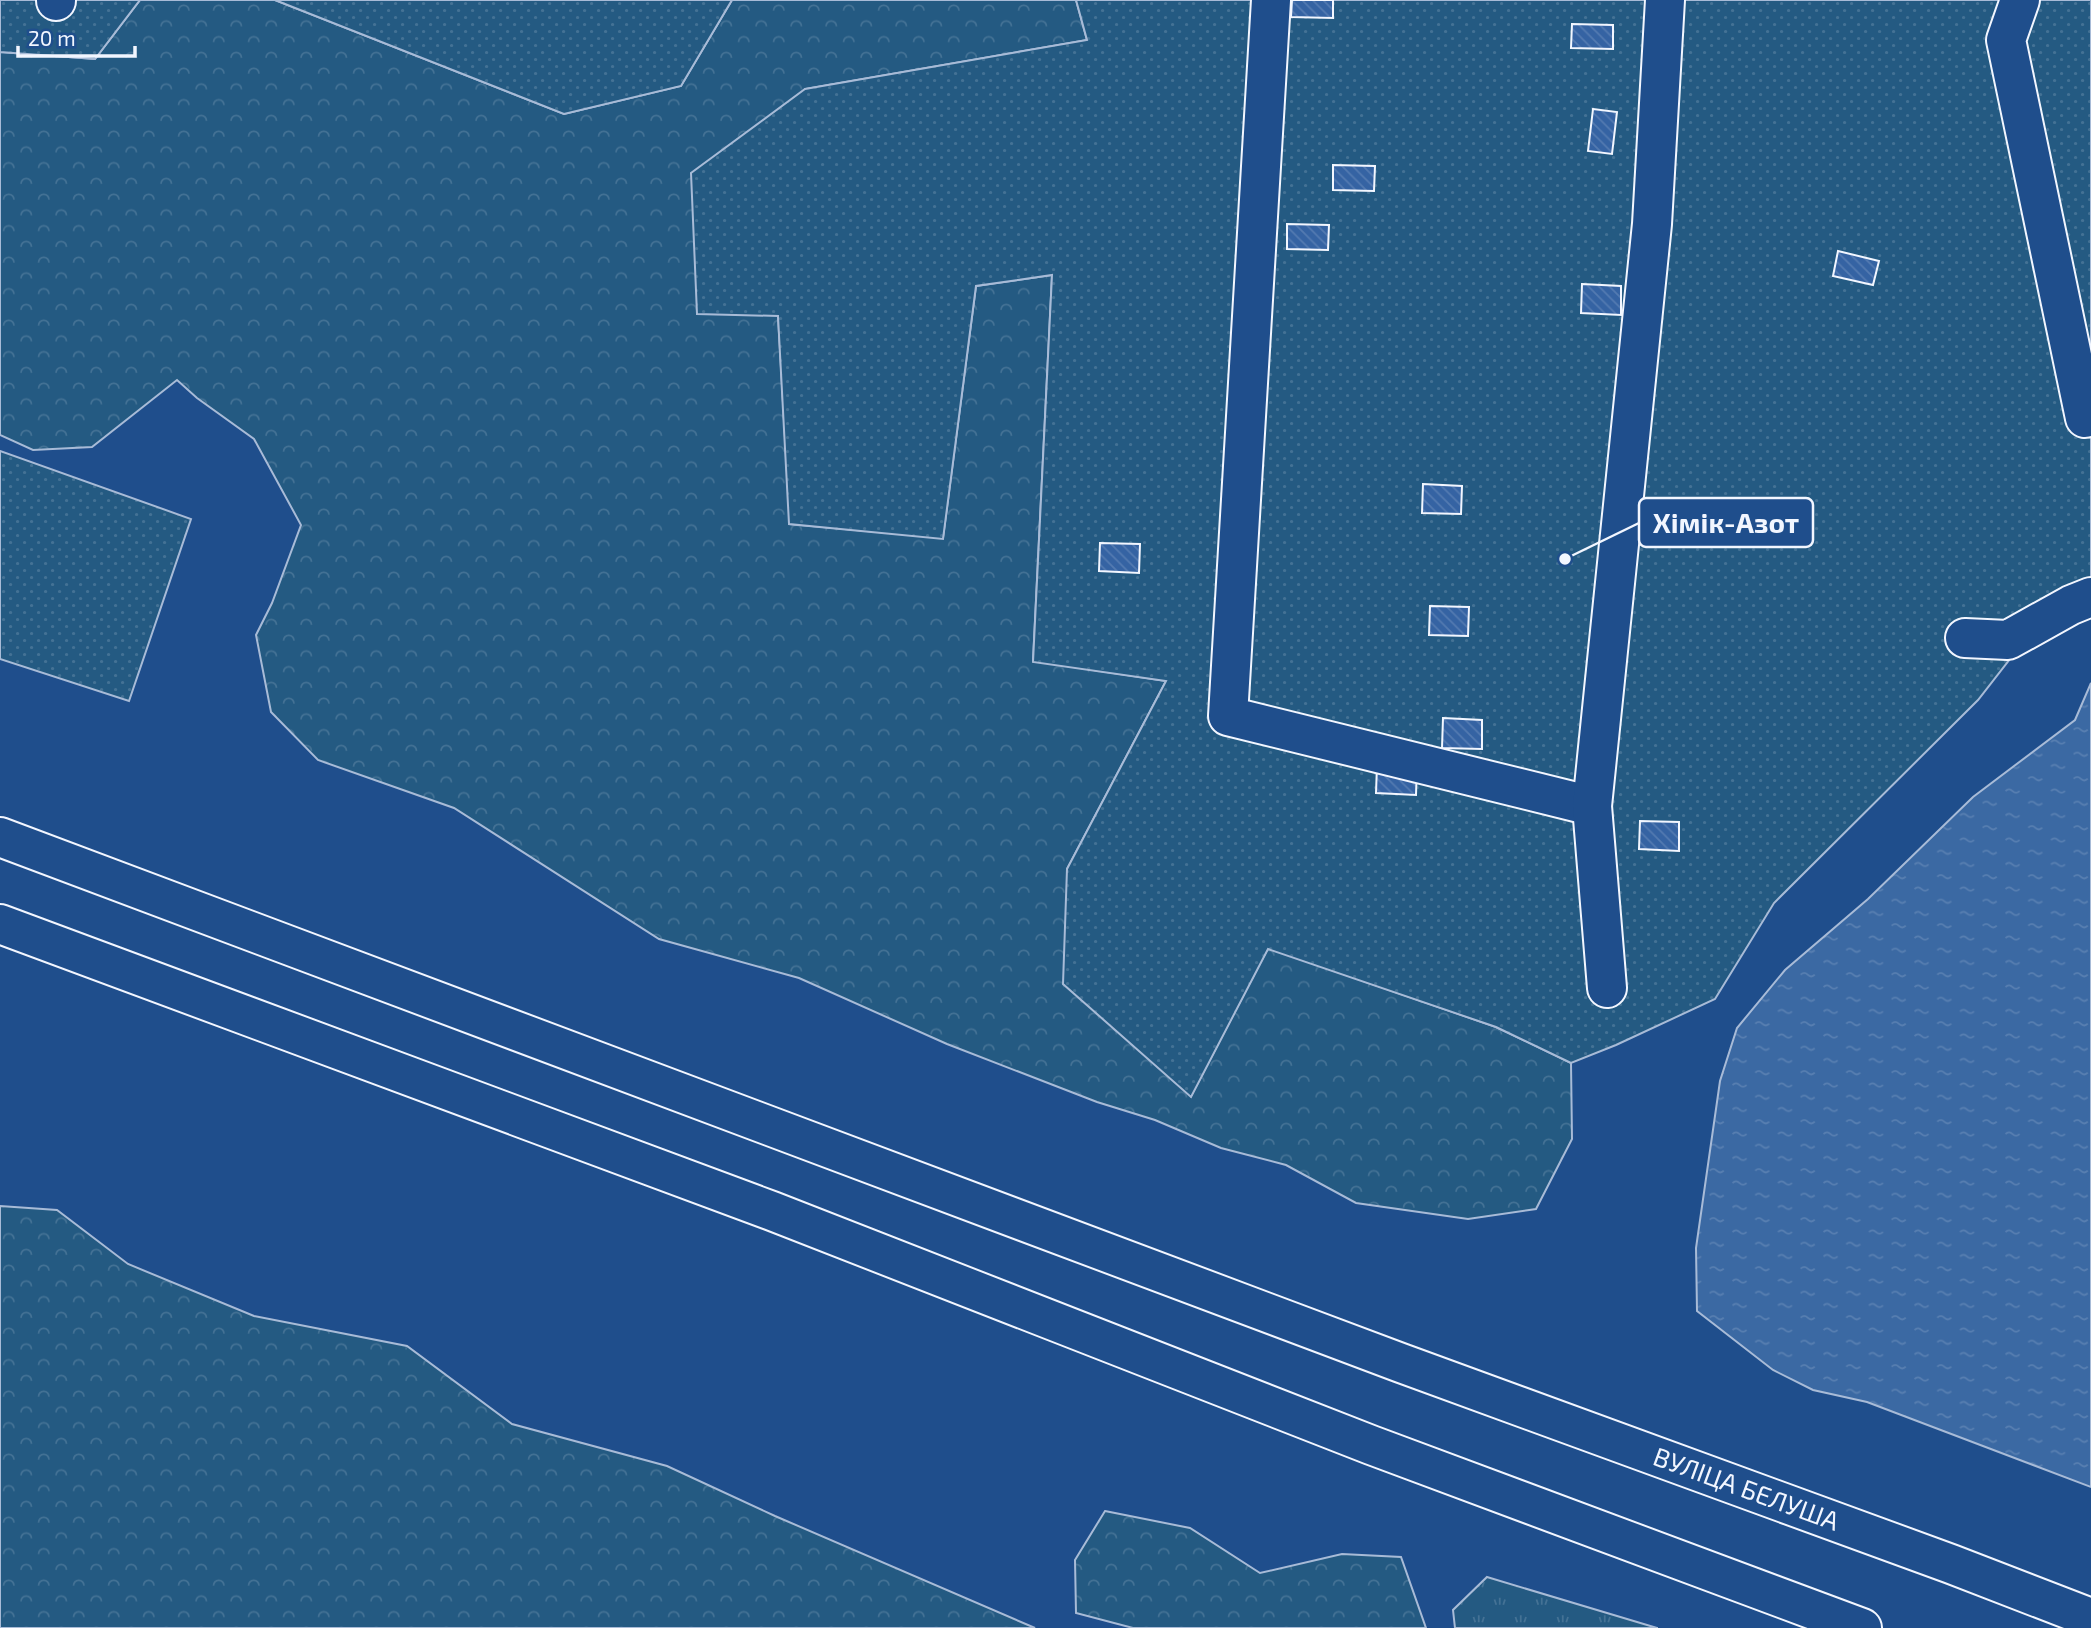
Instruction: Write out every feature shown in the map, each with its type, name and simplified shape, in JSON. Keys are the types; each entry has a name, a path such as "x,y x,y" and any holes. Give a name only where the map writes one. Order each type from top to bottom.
{"main road":[{"path":"1271,0 1228,716 1592,806"},
{"path":"1607,988 1592,806 1652,224 1665,0"},
{"path":"2020,0 2006,40 2085,418"},
{"path":"1965,638 2008,639 2091,597"},
{"name":"ВУЛІЦА БЕЛУША","path":"0,837 1401,1363 1951,1564 2091,1618"},
{"path":"0,924 772,1211 1371,1444 1862,1628"}],"green space":[{"path":"0,0 140,0 95,59 0,52"},
{"path":"140,0 275,0 564,114 681,86 732,0 1076,0 1087,40 805,89 778,316 790,524 943,538 976,286 1052,275 1033,661 1166,681 1067,869 1191,1096 1268,948 1496,1027 1571,1063 1572,1139 1536,1209 1468,1219 1356,1203 1286,1165 1221,1148 1155,1120 1097,1102 947,1044 799,978 659,939 454,808 318,760 271,712 256,635 272,603 301,525 254,439 197,398 177,380 92,447 33,450 0,435 0,52 95,59"},
{"path":"275,0 732,0 681,86 564,114"},
{"path":"1076,0 2091,0 2091,580 2059,596 1978,700 1774,903 1715,999 1571,1063 1496,1027 1268,949 1191,1097 1063,984 1067,869 1166,681 1033,662 1052,275 976,286 943,539 789,524 778,316 697,314 691,173 805,89 1087,40"},
{"path":"0,451 191,519 129,701 0,659"},
{"path":"0,1206 57,1210 128,1264 254,1316 407,1346 512,1424 667,1466 775,1516 1035,1628 0,1628"},
{"path":"1105,1511 1190,1528 1260,1573 1342,1554 1401,1557 1426,1628 1133,1628 1076,1613 1075,1560"},
{"path":"1487,1577 1657,1628 1455,1628 1453,1610"}],"water":[{"path":"2091,683 2091,1487 1867,1402 1813,1390 1773,1370 1697,1311 1696,1248 1720,1081 1737,1028 1785,970 1868,899 1973,797 2075,720"}],"building":[{"path":"1292,0 1333,0 1333,18 1291,17"},
{"path":"1572,24 1613,25 1613,49 1571,48"},
{"path":"1593,109 1617,112 1612,154 1588,151"},
{"path":"1333,165 1375,166 1374,191 1333,190"},
{"path":"1287,224 1329,225 1328,250 1287,249"},
{"path":"1838,251 1879,261 1873,285 1833,276"},
{"path":"1582,284 1621,286 1621,315 1581,313"},
{"path":"1423,484 1462,486 1461,514 1422,513"},
{"path":"1100,543 1140,544 1139,573 1099,571"},
{"path":"1430,606 1469,607 1468,636 1429,635"},
{"path":"1443,718 1482,720 1482,749 1442,748"},
{"path":"1377,765 1417,766 1416,795 1376,793"},
{"path":"1640,821 1679,822 1679,851 1639,849"}],"place":[{"name":"Хімік-Азот","path":"1565,559"}]}
